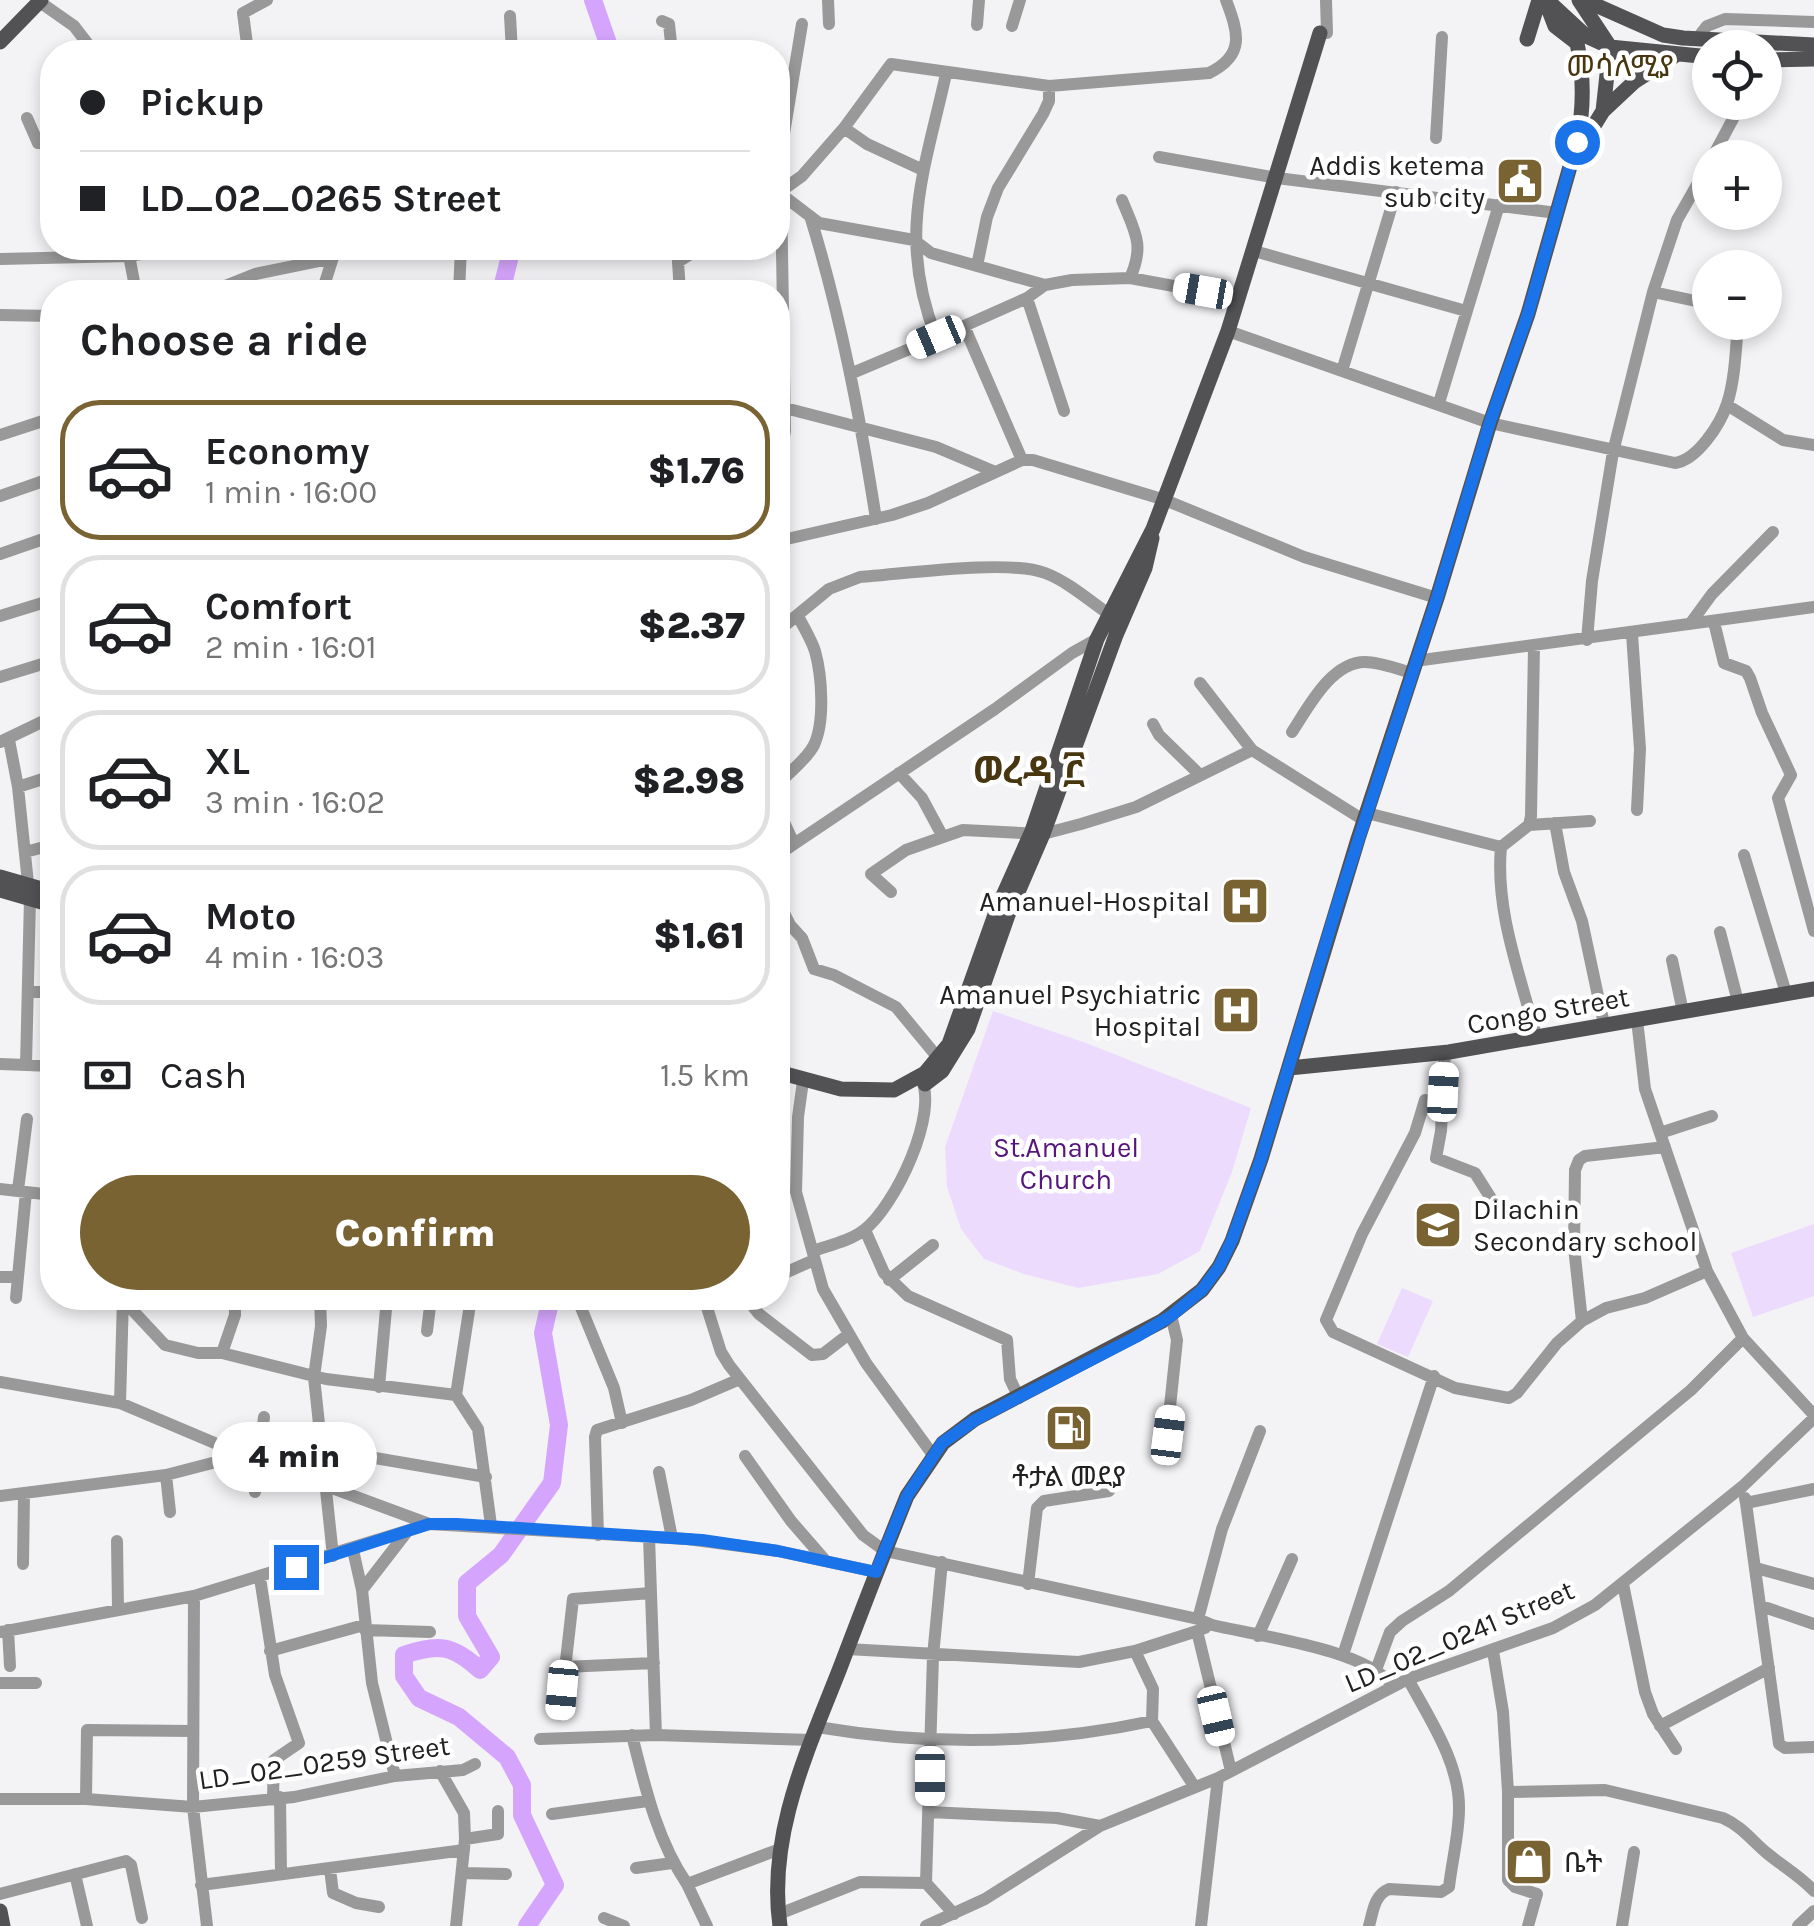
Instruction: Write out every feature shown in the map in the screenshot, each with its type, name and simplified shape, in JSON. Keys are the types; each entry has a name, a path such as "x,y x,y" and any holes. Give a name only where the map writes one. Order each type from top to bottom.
{"main road":[{"path":"1527,39 1544,0"},
{"path":"1544,0 1586,36 1610,47 1685,44 1811,48"},
{"path":"777,1922 780,1849 790,1804 907,1496 933,1455 942,1443 975,1420 1171,1316 1202,1290 1232,1240 1490,422 1528,314 1577,142 1583,83 1577,42 1555,26 1544,0"},
{"path":"1582,0 1610,47 1603,111"},
{"path":"1582,0 1692,48"},
{"path":"0,42 39,1"},
{"path":"790,1084 894,1090 942,1071 968,1029 1038,833 1150,553 1231,332 1282,178 1323,33"},
{"path":"1577,142 1634,82 1685,44"},
{"path":"1782,56 1811,48"},
{"path":"1231,332 1239,298 1258,252"},
{"path":"922,1080 957,1026 997,909 1038,833 1098,640 1167,501"},
{"path":"1150,553 1153,528"},
{"path":"0,877 40,898"},
{"path":"0,890 40,891"},
{"name":"Congo Street","path":"1288,1068 1445,1052 1814,989"},
{"path":"790,1079 802,1086"},
{"path":"0,1911 4,1926"}],"street":[{"path":"246,40 243,13 267,0"},
{"path":"828,0 829,24"},
{"path":"977,26 979,0"},
{"path":"1012,26 1020,0"},
{"path":"790,183 802,176 844,128 888,66 1049,86 1194,74 1220,68 1234,50 1238,31 1226,0"},
{"path":"1323,33 1326,0"},
{"path":"39,1 74,26 85,40"},
{"path":"510,16 511,40"},
{"path":"1685,44 1707,26 1725,18 1814,22"},
{"path":"662,21 669,24 671,40"},
{"path":"790,97 802,24"},
{"path":"1436,138 1442,37"},
{"path":"936,337 920,291 914,240 923,170 936,129 946,74"},
{"path":"977,266 998,188 1042,114 1049,86"},
{"path":"27,118 40,143"},
{"path":"844,128 923,170"},
{"path":"1159,157 1282,178 1557,213"},
{"path":"1342,370 1396,192"},
{"path":"1587,640 1592,581 1613,452 1653,292 1677,220 1692,194"},
{"path":"790,200 811,219 832,287 862,425 876,519"},
{"path":"1122,200 1139,245 1130,278"},
{"path":"1440,403 1499,206"},
{"path":"811,219 914,240 931,253 1045,285"},
{"path":"1258,252 1466,311"},
{"path":"0,259 40,256"},
{"path":"243,280 308,260"},
{"path":"850,374 1027,298 1045,285 1130,278 1239,298"},
{"path":"1653,292 1692,300"},
{"path":"1027,298 1064,411"},
{"path":"0,315 40,316"},
{"path":"964,326 1022,460"},
{"path":"1231,332 1490,422 1676,463 1686,462 1698,452 1726,404 1735,340"},
{"path":"1726,404 1783,440 1814,445"},
{"path":"790,409 936,447 993,472"},
{"path":"0,435 40,422"},
{"path":"790,538 928,503 1022,460 1049,464 1167,501 1304,556 1437,598"},
{"path":"0,496 40,482"},
{"path":"1690,624 1712,594 1773,532"},
{"path":"0,554 40,540"},
{"path":"790,622 840,582 860,577 988,568 1048,574 1110,615"},
{"path":"0,616 40,604"},
{"path":"1292,732 1336,674 1351,664 1414,667 1814,607"},
{"path":"790,773 816,740 819,714 818,662 798,616"},
{"path":"1714,622 1724,663 1746,672 1750,678 1762,714 1791,774 1778,798 1814,932"},
{"path":"1632,634 1640,749 1638,810"},
{"path":"790,847 1072,653 1098,640"},
{"path":"1529,824 1534,647"},
{"path":"0,677 40,665"},
{"path":"1200,682 1252,750 1366,817 1501,847"},
{"path":"26,1065 29,890 18,787 5,741 40,723"},
{"path":"1153,724 1159,735 1200,774"},
{"path":"890,892 871,874 906,850 964,830 1038,833 1136,806 1252,750"},
{"path":"899,773 922,798 943,837"},
{"path":"18,787 40,780"},
{"path":"1536,1036 1498,880 1501,847 1529,824 1590,821"},
{"path":"1555,823 1564,872 1582,921 1604,1024"},
{"path":"790,835 794,844"},
{"path":"24,852 40,848"},
{"path":"1744,855 1786,994"},
{"path":"790,920 814,969 896,1007 939,1059"},
{"path":"1720,932 1738,1002"},
{"path":"1672,960 1683,1012"},
{"path":"30,992 40,992"},
{"path":"1637,1020 1645,1089 1707,1270 1743,1338 1814,1417"},
{"path":"1445,1052 1442,1131 1436,1158 1475,1173 1492,1200"},
{"path":"0,1064 40,1066"},
{"path":"790,1269 865,1230 886,1205 920,1138 927,1112 922,1080"},
{"path":"802,1086 796,1192 823,1289 849,1334 933,1455"},
{"path":"1424,1100 1414,1133 1362,1234 1326,1320 1332,1332 1454,1388 1509,1398 1557,1343 1582,1321 1707,1270"},
{"path":"1582,1321 1574,1247 1579,1160 1662,1140 1712,1116"},
{"path":"16,1298 27,1119"},
{"path":"0,1189 40,1193"},
{"path":"790,1190 796,1192"},
{"path":"865,1230 888,1280 931,1308 1007,1340 1010,1379 1020,1398"},
{"path":"888,1280 933,1245"},
{"path":"0,1277 17,1277"},
{"path":"120,1404 123,1310"},
{"path":"133,1310 165,1345 198,1353 222,1353 314,1377 456,1395"},
{"path":"222,1353 235,1310"},
{"path":"320,1310 314,1377 333,1556"},
{"path":"378,1387 386,1310"},
{"path":"427,1331 430,1310"},
{"path":"469,1310 456,1395 478,1429 497,1526"},
{"path":"582,1310 614,1388 622,1423"},
{"path":"708,1310 721,1352 740,1379 864,1535 885,1551 1198,1625 1344,1655 1376,1670 1393,1686"},
{"path":"756,1310 812,1355 823,1354 849,1334"},
{"path":"1168,1435 1177,1340 1171,1316"},
{"path":"1376,1670 1390,1632 1402,1621 1448,1591 1692,1390 1743,1338"},
{"path":"1344,1655 1434,1376"},
{"path":"598,1535 595,1437 603,1426 691,1400 740,1379"},
{"path":"0,1382 120,1404 429,1524 743,1545 876,1572"},
{"path":"255,1492 264,1417"},
{"name":"LD_02_0241 Street","path":"926,1926 986,1899 1100,1826 1224,1774 1408,1679 1493,1652 1553,1628 1596,1605 1743,1486 1814,1417"},
{"path":"1201,1926 1224,1774 1198,1625 1222,1529 1260,1431"},
{"path":"203,1467 206,1440"},
{"path":"0,1496 166,1476 244,1455"},
{"path":"320,1456 375,1458 486,1477"},
{"path":"745,1456 824,1560"},
{"path":"659,1472 672,1538"},
{"path":"166,1476 170,1512"},
{"path":"1743,1486 1779,1744 1785,1748 1814,1748"},
{"path":"1028,1584 1037,1508 1044,1501 1108,1491"},
{"path":"1746,1503 1768,1496 1812,1492"},
{"path":"23,1564 24,1495"},
{"path":"10,1666 4,1631 194,1596 429,1524"},
{"path":"362,1590 406,1533"},
{"path":"649,1537 656,1734"},
{"path":"116,1541 118,1610"},
{"path":"354,1550 372,1683 395,1776"},
{"path":"1258,1636 1292,1559"},
{"path":"942,1562 933,1656 926,1883 954,1914"},
{"path":"1756,1568 1814,1584"},
{"path":"260,1578 275,1675 299,1742 274,1760 282,1874"},
{"path":"1623,1584 1645,1692 1660,1726 1676,1749"},
{"path":"560,1713 573,1599 651,1593"},
{"path":"194,1596 193,1807 207,1926"},
{"path":"1762,1606 1814,1624"},
{"path":"848,1649 1080,1662 1135,1651 1198,1625"},
{"path":"270,1651 365,1627 430,1632"},
{"path":"1135,1651 1154,1688 1152,1721 1194,1786"},
{"path":"1493,1652 1503,1712 1508,1880 1515,1887 1536,1894 1528,1926"},
{"path":"564,1667 654,1663"},
{"path":"1660,1726 1769,1668"},
{"path":"1369,1926 1382,1892 1441,1892 1448,1887 1458,1796 1445,1751 1408,1679"},
{"path":"0,1683 36,1684"},
{"path":"540,1739 656,1734 814,1734 930,1741 1050,1738 1152,1721"},
{"path":"86,1798 87,1730 150,1724 193,1731"},
{"path":"632,1736 648,1801 672,1863 707,1926"},
{"name":"LD_02_0259 Street","path":"0,1798 86,1798 193,1807 395,1776 462,1770 475,1764"},
{"path":"440,1772 464,1813 465,1844 456,1926"},
{"path":"1508,1792 1622,1792 1723,1818 1739,1825 1814,1890"},
{"path":"552,1814 648,1801"},
{"path":"202,1885 330,1869 465,1844 498,1834 498,1811"},
{"path":"930,1812 1057,1818 1100,1826"},
{"path":"687,1884 780,1849"},
{"path":"1622,1926 1634,1852"},
{"path":"0,1894 128,1862 142,1918"},
{"path":"636,1868 672,1863"},
{"path":"330,1869 333,1893 356,1903 380,1907"},
{"path":"75,1874 86,1926"},
{"path":"462,1874 506,1874"},
{"path":"777,1922 860,1882 926,1883"},
{"path":"1802,1925 1814,1911"},
{"path":"604,1918 624,1926"}],"green space":[{"name":"St.Amanuel Church","path":"993,1011 1251,1108 1232,1172 1200,1251 1158,1274 1078,1288 984,1259 961,1229 947,1187 945,1147"},
{"path":"1814,1224 1814,1296 1753,1317 1731,1253"},
{"path":"1402,1288 1433,1301 1408,1357 1377,1344"}],"waterway":[{"path":"593,0 607,40"},
{"path":"504,280 509,260"},
{"path":"527,1926 555,1885 522,1815 522,1785 507,1757 459,1717 419,1698 404,1676 404,1655 445,1649 462,1655 480,1670 491,1657 467,1616 467,1583 501,1555 552,1483 559,1425 543,1333 548,1310"}],"place":[{"name":"Addis ketema sub city","path":"1520,181"},
{"name":"Amanuel-Hospital","path":"1245,901"},
{"name":"Amanuel Psychiatric Hospital","path":"1236,1010"},
{"name":"Dilachin Secondary school","path":"1438,1225"},
{"name":"ቶታል መደያ","path":"1069,1428"},
{"name":"ቤት","path":"1529,1862"}],"district":[{"name":"መሳለሚያ","path":"1620,66"},
{"name":"ወረዳ ፫","path":"1029,770"}],"route":[{"path":"296,1567 429,1524 457,1524 702,1540 876,1572 907,1496 942,1443 975,1420 1136,1337 1171,1316 1202,1290 1232,1240 1261,1159 1358,839 1528,314 1577,142"}]}
